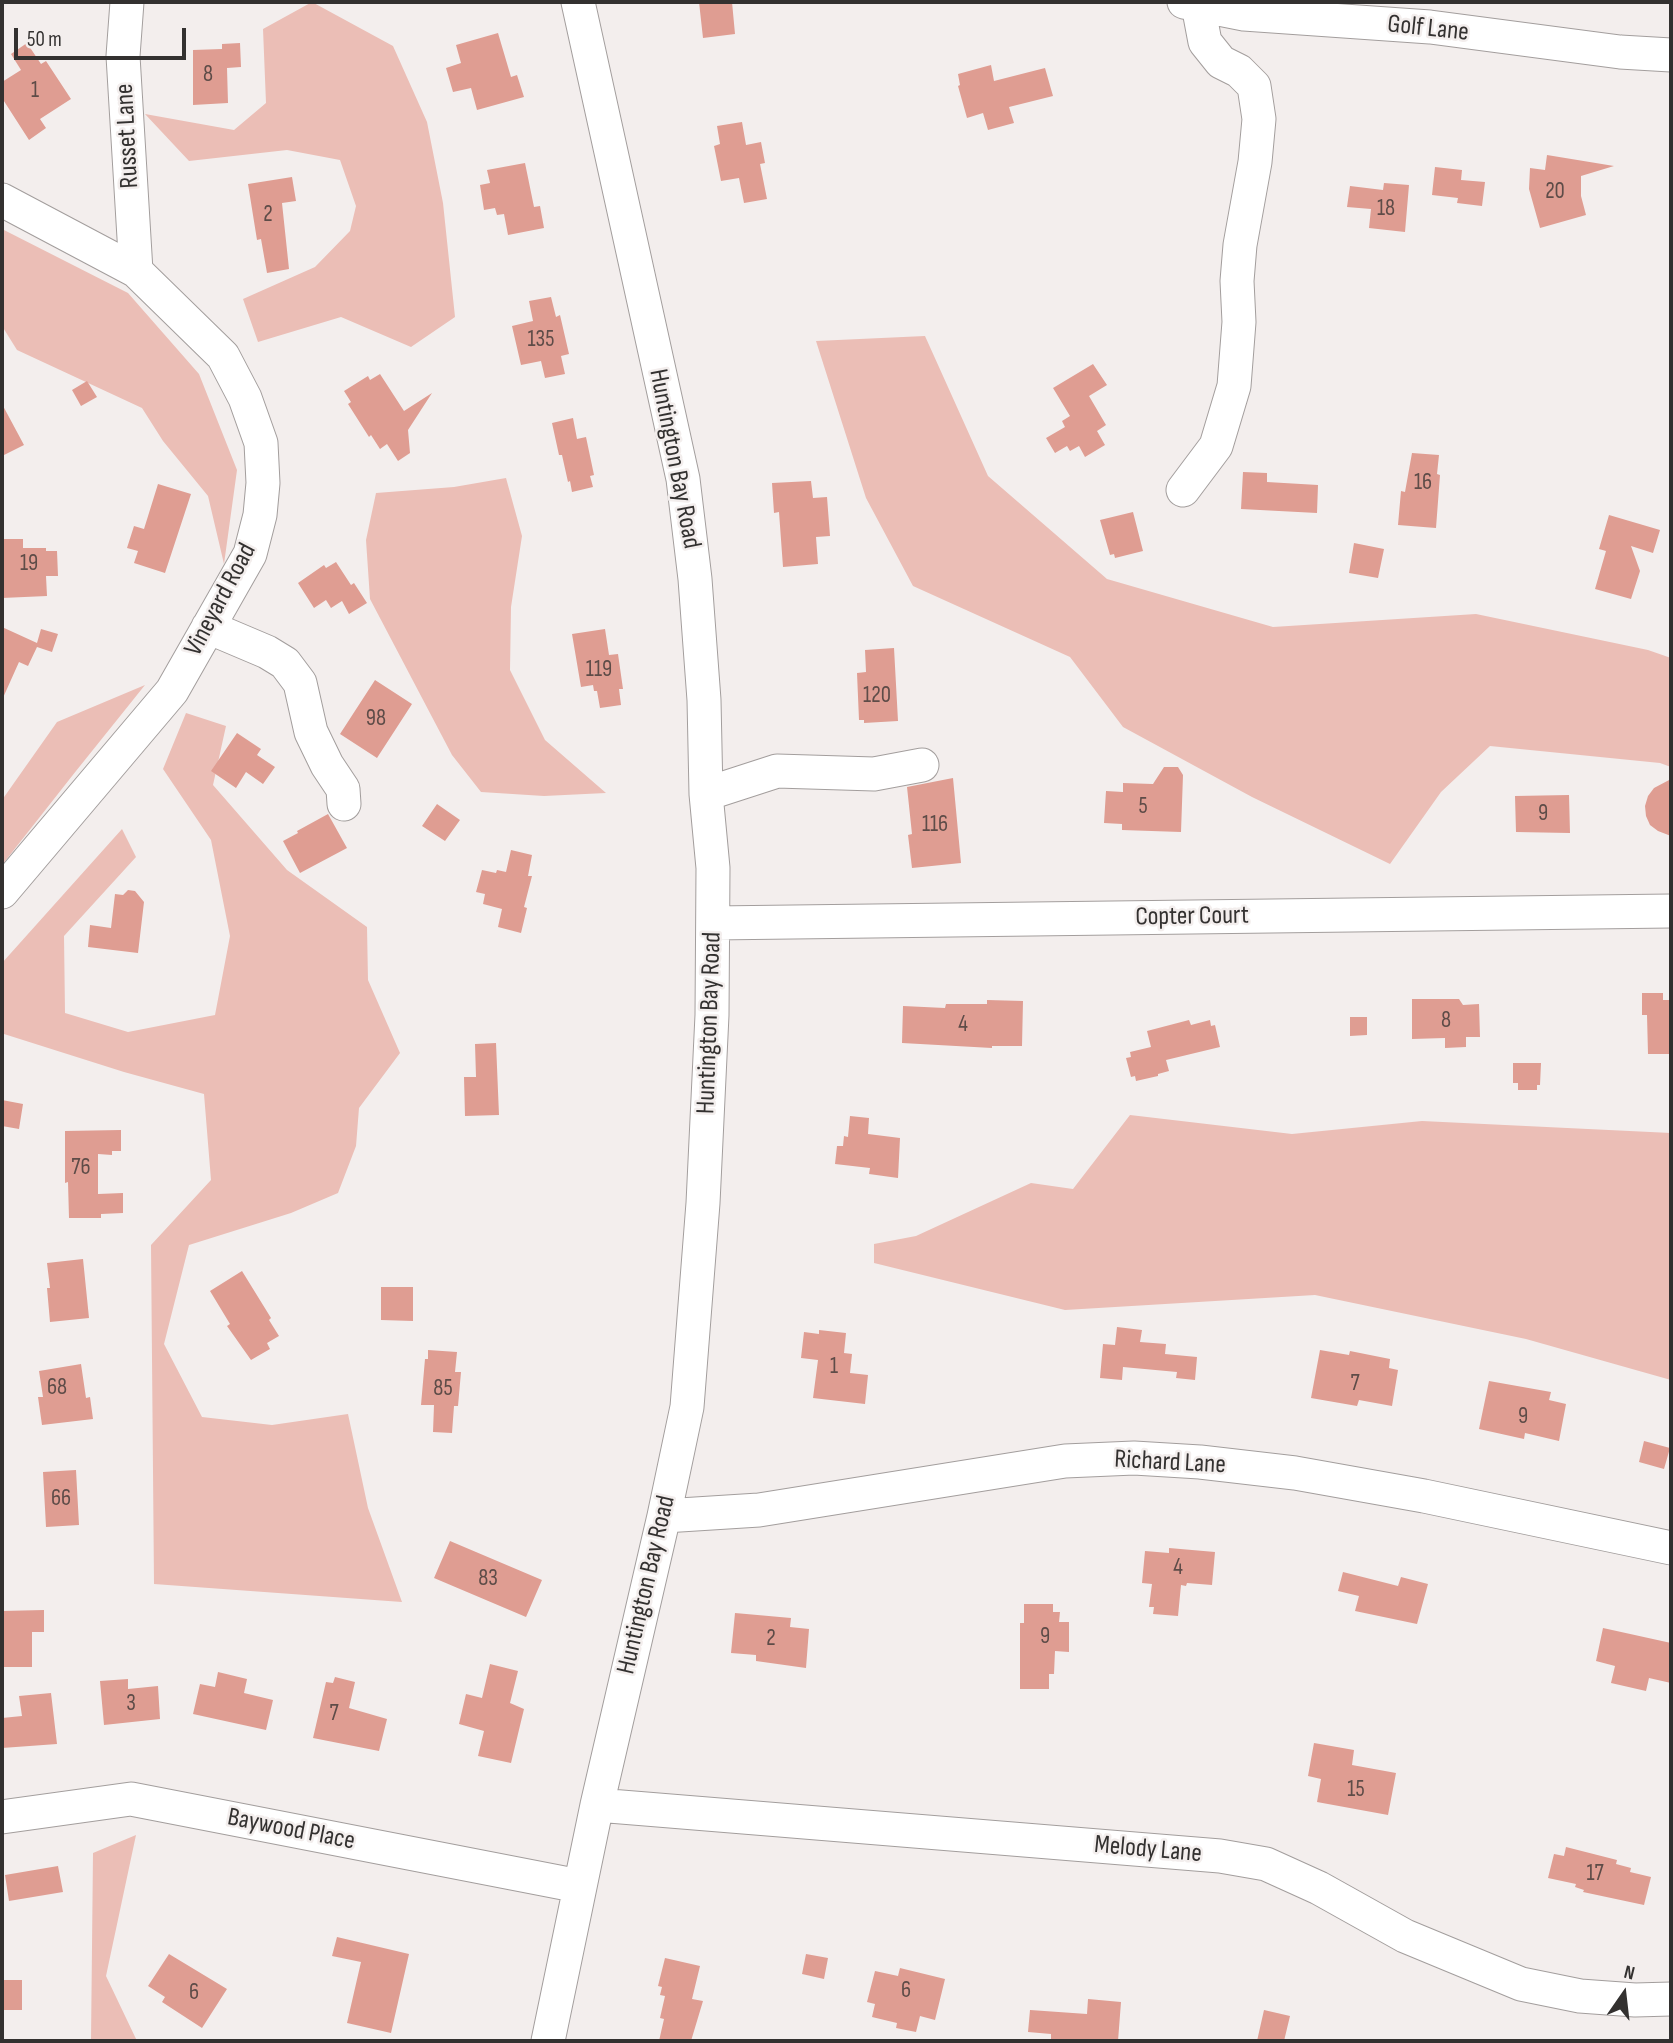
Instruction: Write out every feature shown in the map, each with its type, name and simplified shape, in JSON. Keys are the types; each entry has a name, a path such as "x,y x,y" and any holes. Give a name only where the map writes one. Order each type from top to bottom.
{"street":[{"name":"Russet Lane","path":"127,2 123,56 135,271"},
{"name":"Huntington Bay Road","path":"548,2041 579,1886 687,1407 703,1203 712,1015 713,868 706,793 704,700 696,592 683,479 578,2"},
{"path":"1183,490 1216,446 1234,386 1239,322 1237,281 1240,245 1255,163 1259,119 1254,86 1239,71 1221,62 1205,42 1191,3"},
{"name":"Golf Lane","path":"1191,3 1244,14 1430,27 1620,52 1671,55"},
{"name":"Vineyard Road","path":"2,200 135,271 223,356 245,398 261,443 263,483 260,515 250,554 172,691 2,892"},
{"path":"208,627 267,652 285,663 300,684 311,732 327,765 343,789 344,804"},
{"path":"706,793 777,771 874,774 922,765"},
{"name":"Copter Court","path":"713,923 1671,911"},
{"name":"Richard Lane","path":"664,1516 760,1510 1065,1461 1134,1458 1200,1462 1295,1473 1424,1496 1671,1548"},
{"name":"Baywood Place","path":"2,1817 131,1799 579,1886"},
{"name":"Melody Lane","path":"597,1805 1207,1854 1266,1864 1319,1888 1405,1937 1521,1984 1580,1996 1635,2000 1671,1999"}],"shaded area":[{"path":"312,2 393,46 427,122 443,203 455,317 411,347 341,317 258,342 243,299 315,267 350,231 356,206 340,160 287,150 189,161 145,114 234,130 266,103 263,29"},
{"path":"2,229 128,293 199,374 237,470 224,564 208,496 163,441 142,408 17,350 2,326"},
{"path":"925,336 988,476 1107,579 1273,627 1476,614 1648,650 1671,658 1671,767 1660,763 1490,746 1441,792 1390,864 1252,797 1123,727 1070,657 913,586 866,498 816,341"},
{"path":"506,478 522,536 511,607 510,670 545,740 606,793 544,796 481,792 452,755 370,599 366,540 376,493 454,487"},
{"path":"145,685 2,865 2,800 57,722"},
{"path":"186,713 226,726 213,785 287,870 367,927 368,980 400,1053 359,1108 356,1146 338,1193 291,1213 189,1245 164,1344 202,1417 272,1425 348,1414 368,1508 402,1602 154,1584 151,1245 211,1180 204,1094 4,1034 2,963 122,829 136,857 64,936 65,1013 128,1032 215,1015 230,936 211,840 163,769"},
{"path":"1130,1115 1292,1134 1422,1121 1671,1133 1671,1380 1526,1339 1315,1295 1065,1310 874,1263 874,1244 916,1236 1031,1183 1073,1189"},
{"path":"136,1835 106,1976 137,2041 91,2041 93,1853"}],"building":[{"path":"699,2 732,2 735,34 703,38"},
{"path":"498,33 511,77 517,75 524,97 477,110 471,88 453,92 446,68 461,63 456,45"},
{"path":"27,43 41,64 46,61 71,99 40,119 46,128 29,140 2,98 2,82 21,70 11,54"},
{"path":"240,43 241,67 227,68 228,103 193,105 193,50 222,49 222,44"},
{"path":"991,65 994,81 1045,68 1053,96 1009,107 1014,123 988,130 983,113 967,118 958,86 958,74"},
{"path":"742,122 746,145 761,142 765,163 760,164 767,199 744,203 739,178 721,181 714,146 720,144 717,126"},
{"path":"1547,155 1614,166 1581,176 1581,196 1586,215 1540,228 1529,189 1530,168 1545,170"},
{"path":"525,163 534,207 540,206 544,228 508,235 504,214 497,215 495,208 484,210 480,185 490,183 487,170"},
{"path":"1435,167 1462,170 1461,180 1485,182 1482,206 1457,203 1458,198 1432,195"},
{"path":"292,177 296,201 282,203 289,269 267,273 261,239 257,240 248,184"},
{"path":"1384,183 1409,185 1405,232 1369,228 1371,209 1347,207 1350,186 1383,190"},
{"path":"551,297 556,317 560,315 569,354 561,356 565,374 545,378 541,361 521,365 512,326 533,321 529,301"},
{"path":"1093,364 1107,385 1089,396 1106,425 1097,431 1105,445 1085,457 1079,446 1070,451 1067,446 1055,453 1046,438 1065,427 1062,421 1070,416 1053,388"},
{"path":"380,374 404,411 432,393 408,430 410,453 398,461 387,444 380,449 371,435 369,437 348,404 351,402 344,391 368,376 370,380"},
{"path":"87,381 97,397 81,406 72,390"},
{"path":"2,404 24,445 2,456"},
{"path":"573,418 577,439 586,437 594,475 590,476 593,487 572,492 562,455 559,455 552,423"},
{"path":"1412,453 1439,455 1436,528 1398,525 1401,491 1405,492"},
{"path":"1243,472 1267,473 1267,482 1318,485 1317,513 1241,509"},
{"path":"811,481 813,498 827,497 830,536 816,537 818,564 783,567 779,512 774,513 772,483"},
{"path":"158,484 191,494 165,573 134,563 138,551 127,548 134,526 144,529"},
{"path":"1133,512 1143,551 1115,558 1114,554 1110,555 1100,520"},
{"path":"1609,515 1660,530 1653,553 1631,546 1640,571 1631,599 1595,589 1606,551 1599,549"},
{"path":"2,539 23,539 23,548 57,551 58,576 46,576 47,596 2,598"},
{"path":"1354,543 1384,549 1378,578 1349,573"},
{"path":"336,562 367,603 349,614 342,601 331,608 326,600 314,608 298,583 324,565 326,568"},
{"path":"2,627 37,643 41,629 58,634 52,652 37,647 28,666 19,662 2,700"},
{"path":"605,629 609,655 618,654 623,689 619,689 621,705 600,708 593,685 581,687 572,634"},
{"path":"894,648 898,721 864,723 864,720 859,720 857,673 866,672 865,650"},
{"path":"375,680 412,704 377,758 340,734"},
{"path":"237,733 261,749 257,755 275,767 263,784 246,772 236,788 211,771"},
{"path":"1164,767 1178,767 1183,775 1181,832 1122,830 1122,824 1104,823 1106,791 1123,792 1123,783 1153,784"},
{"path":"953,778 961,863 912,868 907,787"},
{"path":"1671,779 1671,836 1650,825 1645,806 1654,788"},
{"path":"1569,795 1570,833 1516,832 1515,796"},
{"path":"437,804 460,820 445,841 422,826"},
{"path":"328,814 347,848 300,873 283,841"},
{"path":"511,850 532,855 528,876 532,876 521,933 498,927 502,909 483,904 485,894 476,892 482,870 506,872"},
{"path":"128,890 135,891 144,902 138,953 88,947 90,925 111,928 115,894 123,895"},
{"path":"1642,993 1663,993 1663,1000 1671,1000 1671,1054 1648,1054 1647,1015 1642,1015"},
{"path":"1412,999 1459,999 1463,1005 1479,1004 1480,1037 1466,1037 1466,1047 1445,1048 1445,1038 1412,1039"},
{"path":"987,1000 1023,1001 1022,1046 992,1048 902,1043 903,1006 945,1008 946,1004 987,1004"},
{"path":"1350,1017 1367,1017 1367,1035 1350,1036"},
{"path":"1189,1020 1191,1025 1210,1020 1211,1026 1215,1025 1220,1047 1166,1060 1169,1071 1158,1076 1136,1081 1135,1076 1131,1077 1126,1058 1131,1057 1130,1052 1151,1047 1147,1031"},
{"path":"496,1043 499,1115 465,1116 464,1077 476,1077 475,1044"},
{"path":"1513,1063 1541,1063 1540,1085 1537,1085 1537,1090 1518,1090 1518,1083 1513,1083"},
{"path":"2,1100 23,1104 19,1129 2,1126"},
{"path":"850,1116 869,1118 868,1134 900,1138 898,1178 869,1174 870,1168 835,1164 837,1146 843,1146 844,1136 848,1137"},
{"path":"121,1130 121,1151 112,1151 112,1155 98,1154 98,1194 123,1193 123,1213 101,1214 101,1218 69,1218 68,1182 65,1183 65,1131"},
{"path":"83,1259 89,1318 50,1322 47,1263"},
{"path":"242,1271 279,1336 267,1343 270,1349 251,1360 227,1326 230,1324 210,1291"},
{"path":"381,1287 413,1287 413,1321 381,1320"},
{"path":"1117,1327 1142,1330 1140,1342 1166,1344 1165,1354 1197,1357 1195,1380 1176,1378 1177,1372 1123,1367 1122,1380 1100,1378 1103,1344 1115,1345"},
{"path":"819,1330 846,1333 844,1353 852,1354 850,1373 868,1375 865,1404 813,1398 818,1360 801,1358 804,1332 819,1334"},
{"path":"428,1350 457,1352 455,1372 461,1372 452,1433 433,1432 434,1405 421,1405"},
{"path":"1320,1350 1349,1355 1350,1351 1390,1359 1389,1368 1398,1370 1392,1406 1359,1400 1357,1406 1311,1398"},
{"path":"81,1364 86,1398 90,1397 93,1419 42,1425 38,1397 43,1397 39,1371"},
{"path":"1489,1381 1551,1392 1549,1400 1566,1404 1559,1441 1525,1433 1524,1439 1479,1429"},
{"path":"1644,1441 1670,1448 1664,1469 1639,1462"},
{"path":"76,1470 79,1525 46,1527 43,1472"},
{"path":"450,1541 542,1580 526,1617 434,1578"},
{"path":"1169,1548 1215,1552 1212,1585 1181,1585 1178,1616 1153,1614 1154,1607 1149,1607 1152,1584 1142,1583 1145,1551 1169,1553"},
{"path":"1343,1572 1398,1586 1401,1577 1428,1584 1417,1624 1355,1611 1359,1596 1338,1591"},
{"path":"1024,1604 1053,1604 1053,1612 1060,1612 1059,1622 1069,1622 1069,1652 1055,1651 1054,1674 1049,1674 1049,1689 1020,1689 1020,1623 1024,1623"},
{"path":"44,1610 44,1632 32,1632 32,1667 2,1667 2,1611"},
{"path":"735,1613 791,1618 790,1627 809,1629 806,1668 756,1661 756,1655 731,1653"},
{"path":"1603,1628 1671,1643 1671,1683 1649,1678 1646,1691 1611,1683 1615,1666 1596,1661"},
{"path":"490,1664 518,1671 510,1703 524,1709 511,1763 478,1756 484,1731 459,1724 466,1694 482,1698"},
{"path":"218,1672 247,1679 244,1693 273,1700 266,1730 193,1714 200,1684 215,1687"},
{"path":"335,1677 355,1682 349,1708 387,1719 379,1751 313,1738 326,1682 333,1683"},
{"path":"128,1679 128,1689 158,1686 160,1719 104,1725 100,1681"},
{"path":"51,1693 57,1744 2,1748 2,1718 22,1716 19,1696"},
{"path":"1314,1743 1354,1750 1352,1765 1396,1773 1388,1815 1317,1802 1321,1779 1308,1776"},
{"path":"1566,1847 1617,1860 1616,1864 1631,1868 1630,1872 1651,1877 1644,1905 1583,1892 1584,1890 1575,1887 1576,1884 1548,1878 1554,1854 1564,1856"},
{"path":"58,1866 63,1892 9,1901 5,1875"},
{"path":"337,1937 409,1954 391,2033 347,2023 361,1962 332,1956"},
{"path":"169,1954 227,1989 202,2028 162,2002 165,1997 148,1986"},
{"path":"806,1954 828,1958 824,1979 802,1974"},
{"path":"665,1958 700,1966 692,1999 703,2001 691,2041 659,2041 665,1996 660,1995 662,1987 658,1986"},
{"path":"900,1968 945,1979 935,2020 920,2016 916,2032 896,2028 897,2023 872,2017 875,2004 867,2002 875,1971 898,1976"},
{"path":"2,1980 22,1980 22,2010 2,2010"},
{"path":"1088,1999 1121,2002 1118,2041 1051,2041 1051,2034 1028,2032 1030,2010 1087,2014"},
{"path":"1264,2010 1290,2016 1284,2041 1257,2041"}]}
